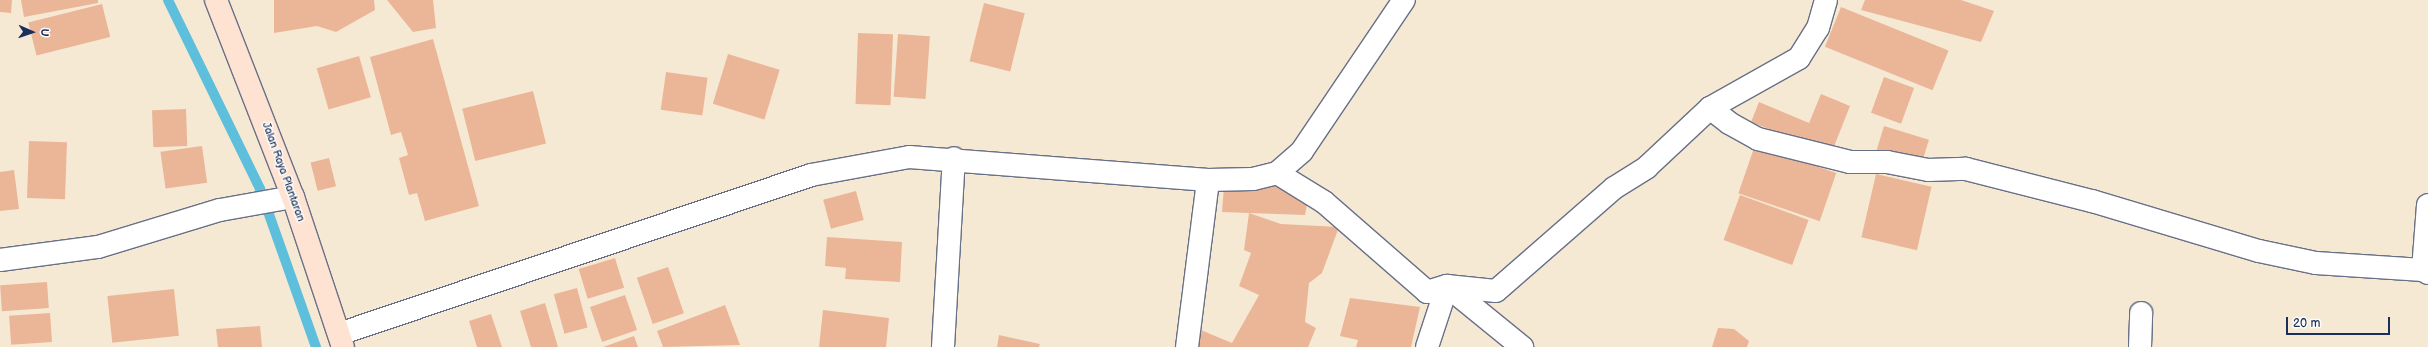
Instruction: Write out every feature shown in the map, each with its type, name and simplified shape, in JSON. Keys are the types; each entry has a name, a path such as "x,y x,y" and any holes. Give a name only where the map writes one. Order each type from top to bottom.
{"main road":[{"name":"Jalan Raya Plantaran","path":"216,0 286,198 341,341"}],"street":[{"path":"341,341 811,175 876,160 954,158 1208,180 1253,179 1277,173 1302,151 1404,0"},
{"path":"1277,173 1324,202 1427,292 1447,286 1496,291 1614,188 1647,167 1710,108 1799,58 1818,28 1826,0"},
{"path":"1710,108 1729,123 1758,139 1850,162 1887,162 1928,170 1966,169 2092,201 2259,251 2316,263 2426,272 2428,205"},
{"path":"944,347 954,158"},
{"path":"1188,347 1208,180"},
{"path":"0,260 98,247 220,210 286,198"},
{"path":"1428,347 1447,286"},
{"path":"1447,286 1522,347"},
{"path":"2140,347 2141,313"}],"building":[{"path":"0,0 12,0 11,13 0,12"},
{"path":"21,0 98,0 98,3 24,17"},
{"path":"274,0 374,0 375,10 336,32 317,26 274,33"},
{"path":"387,0 433,0 436,28 413,32"},
{"path":"1865,0 1961,0 1994,11 1981,42 1861,10"},
{"path":"984,3 1025,13 1010,71 969,61"},
{"path":"102,4 110,37 36,55 28,22"},
{"path":"1841,7 1949,50 1932,90 1825,47"},
{"path":"858,33 893,34 891,105 856,104"},
{"path":"898,34 930,36 926,99 894,97"},
{"path":"433,39 479,206 425,221 417,193 409,195 399,158 408,155 401,132 391,135 370,57"},
{"path":"728,54 780,70 764,120 713,104"},
{"path":"359,56 371,97 329,109 317,68"},
{"path":"666,72 708,78 702,115 661,110"},
{"path":"1884,77 1914,88 1901,124 1871,113"},
{"path":"533,91 546,143 475,161 462,109"},
{"path":"1821,94 1850,106 1831,154 1751,122 1759,102 1809,123"},
{"path":"186,109 187,146 153,147 152,110"},
{"path":"1884,126 1929,140 1921,167 1876,153"},
{"path":"29,141 67,142 65,199 27,198"},
{"path":"1755,145 1836,173 1820,221 1738,193"},
{"path":"202,146 207,183 166,188 160,152"},
{"path":"329,158 336,186 318,191 311,163"},
{"path":"14,170 19,209 0,211 0,172"},
{"path":"1876,174 1932,187 1917,250 1861,237"},
{"path":"1277,180 1308,199 1305,215 1222,212 1224,186"},
{"path":"856,191 864,220 831,229 823,200"},
{"path":"1740,195 1809,220 1792,265 1724,240"},
{"path":"1249,213 1281,224 1339,227 1322,273 1309,283 1305,322 1316,328 1308,347 1194,347 1196,328 1232,343 1259,295 1239,286 1251,253 1244,250"},
{"path":"827,237 902,242 900,282 845,279 846,268 825,266"},
{"path":"615,258 624,288 588,299 579,269"},
{"path":"668,267 684,313 653,324 637,278"},
{"path":"47,282 49,308 2,311 0,285"},
{"path":"577,288 588,328 564,334 554,294"},
{"path":"174,289 179,336 112,343 107,296"},
{"path":"625,295 637,330 602,342 590,307"},
{"path":"1350,298 1420,307 1411,347 1356,347 1358,340 1340,336"},
{"path":"545,303 558,347 531,347 520,311"},
{"path":"725,305 740,345 663,347 657,331"},
{"path":"823,310 889,318 886,347 819,347"},
{"path":"50,313 52,342 11,345 9,316"},
{"path":"491,314 502,347 477,347 469,321"},
{"path":"260,326 262,347 218,347 216,329"},
{"path":"1718,328 1734,329 1749,341 1747,347 1712,347"},
{"path":"999,335 1040,344 1039,347 997,347"},
{"path":"634,336 638,347 603,347"}],"waterway":[{"path":"168,0 260,189 316,347"}]}
